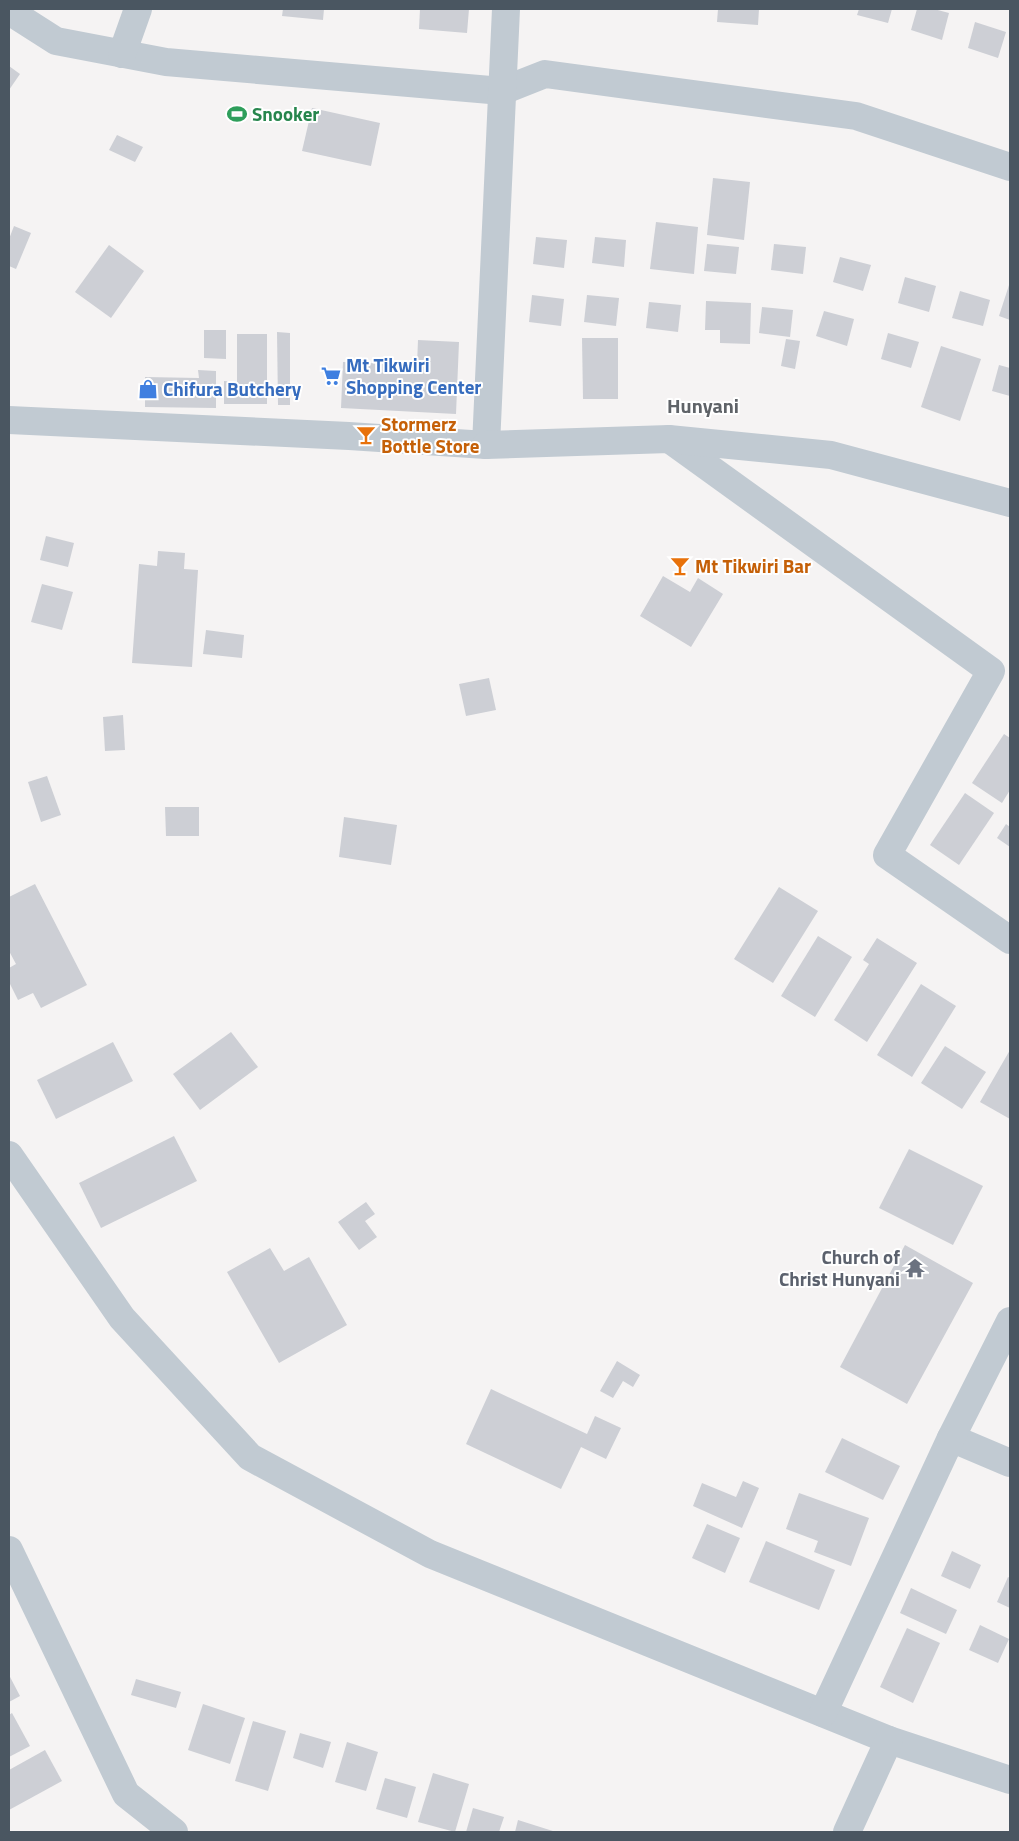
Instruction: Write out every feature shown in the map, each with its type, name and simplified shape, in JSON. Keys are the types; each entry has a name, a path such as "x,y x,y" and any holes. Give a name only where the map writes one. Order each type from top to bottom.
{"street":[{"path":"122,54 138,9"},
{"path":"486,445 506,9"},
{"path":"9,11 56,41 166,62 502,91 545,74 856,116 1010,166"},
{"path":"9,420 349,436 486,445 669,439 831,455 1010,503"},
{"path":"669,439 991,672 887,855 1010,940"},
{"path":"9,1155 122,1318 250,1457 430,1554 889,1740 1010,1780"},
{"path":"823,1714 951,1438 1010,1321"},
{"path":"951,1438 1010,1462"},
{"path":"9,1550 126,1794 174,1832"},
{"path":"847,1832 889,1740"}],"building":[{"path":"283,9 324,9 323,20 282,16"},
{"path":"420,9 469,9 467,33 419,29"},
{"path":"718,9 759,9 758,25 717,22"},
{"path":"859,9 892,9 888,23 857,15"},
{"path":"917,9 934,9 949,13 942,40 911,30"},
{"path":"975,22 1006,32 998,58 968,48"},
{"path":"9,66 20,74 9,90"},
{"path":"312,108 380,123 371,166 302,151"},
{"path":"117,135 143,147 135,162 109,150"},
{"path":"713,178 750,182 744,240 707,235"},
{"path":"656,222 698,227 694,274 650,269"},
{"path":"14,226 31,233 16,269 9,266 9,239"},
{"path":"536,237 567,240 564,268 533,264"},
{"path":"595,237 626,240 624,267 592,263"},
{"path":"707,244 739,247 736,274 704,271"},
{"path":"774,244 806,247 803,274 771,270"},
{"path":"109,245 144,271 111,318 75,292"},
{"path":"840,257 871,265 863,291 833,282"},
{"path":"905,277 936,286 929,312 898,303"},
{"path":"1010,282 1010,320 999,316"},
{"path":"960,291 990,300 983,326 952,318"},
{"path":"532,295 564,299 561,326 529,322"},
{"path":"587,295 619,298 616,326 584,322"},
{"path":"706,301 751,303 750,344 720,343 720,330 705,330"},
{"path":"649,302 681,305 678,332 646,328"},
{"path":"762,307 793,310 790,337 759,333"},
{"path":"824,311 854,319 847,346 816,336"},
{"path":"204,330 226,330 226,359 204,358"},
{"path":"277,332 290,333 290,405 278,405"},
{"path":"888,333 919,342 911,368 881,359"},
{"path":"237,334 267,334 267,404 224,404 224,381 237,382"},
{"path":"582,338 618,338 618,399 583,399"},
{"path":"786,339 800,341 795,369 781,366"},
{"path":"418,340 459,342 456,414 341,408 343,362 417,365"},
{"path":"941,346 981,359 960,421 921,407"},
{"path":"999,365 1010,368 1010,396 992,391"},
{"path":"198,370 216,371 216,408 145,407 145,377 199,378"},
{"path":"46,536 74,543 68,567 40,560"},
{"path":"158,551 185,553 184,569 198,570 192,667 132,663 139,564 157,566"},
{"path":"663,576 690,592 698,578 723,594 691,647 640,616"},
{"path":"42,584 73,592 62,630 31,622"},
{"path":"206,630 244,635 242,658 203,654"},
{"path":"489,678 496,710 466,716 459,684"},
{"path":"123,715 125,750 105,751 103,717"},
{"path":"1004,734 1010,738 1010,790 1002,803 972,783"},
{"path":"47,776 61,815 41,822 28,782"},
{"path":"965,793 994,813 959,865 930,845"},
{"path":"165,807 199,807 199,836 166,836"},
{"path":"344,817 397,825 391,865 339,857"},
{"path":"1006,824 1010,827 1010,847 997,838"},
{"path":"35,884 87,985 41,1008 33,993 18,1000 9,982 9,968 16,964 9,951 9,897"},
{"path":"779,887 818,911 773,983 734,959"},
{"path":"818,936 852,957 815,1017 781,996"},
{"path":"877,938 917,963 867,1042 834,1020 869,964 863,960"},
{"path":"921,984 956,1006 912,1077 877,1055"},
{"path":"231,1032 258,1067 200,1110 173,1074"},
{"path":"113,1042 133,1081 56,1119 37,1080"},
{"path":"945,1046 986,1072 962,1109 921,1083"},
{"path":"1010,1050 1010,1119 980,1102"},
{"path":"174,1136 197,1181 101,1228 79,1183"},
{"path":"909,1149 983,1186 953,1245 879,1208"},
{"path":"366,1202 375,1214 365,1221 377,1237 359,1250 338,1222"},
{"path":"905,1245 973,1283 907,1404 840,1367"},
{"path":"270,1248 284,1271 309,1257 347,1325 279,1363 227,1272"},
{"path":"617,1361 640,1375 633,1387 623,1381 613,1398 600,1391"},
{"path":"491,1389 587,1434 595,1416 621,1428 606,1459 581,1447 561,1489 466,1444"},
{"path":"842,1438 900,1466 883,1500 825,1472"},
{"path":"743,1481 759,1488 742,1528 693,1506 702,1483 736,1497"},
{"path":"799,1493 869,1518 851,1566 814,1552 818,1541 786,1529"},
{"path":"707,1524 740,1538 725,1573 692,1558"},
{"path":"766,1541 835,1570 819,1610 749,1582"},
{"path":"952,1551 981,1565 970,1589 941,1576"},
{"path":"1008,1577 1010,1578 1010,1608 997,1602"},
{"path":"911,1588 957,1610 946,1634 900,1613"},
{"path":"980,1625 1009,1639 998,1663 969,1650"},
{"path":"907,1628 940,1643 913,1703 880,1687"},
{"path":"9,1675 20,1696 9,1702"},
{"path":"136,1679 181,1692 176,1708 131,1695"},
{"path":"203,1704 245,1718 230,1764 188,1750"},
{"path":"12,1713 30,1746 9,1757 9,1715"},
{"path":"253,1721 286,1731 268,1791 235,1781"},
{"path":"300,1733 331,1742 323,1768 293,1758"},
{"path":"347,1742 378,1752 366,1791 335,1782"},
{"path":"45,1750 62,1781 9,1810 9,1770"},
{"path":"433,1773 469,1784 455,1832 418,1822"},
{"path":"385,1778 416,1787 407,1818 376,1809"},
{"path":"473,1808 504,1817 499,1832 466,1832"},
{"path":"518,1820 556,1832 515,1832"}],"place":[{"name":"Snooker","path":"237,114"},
{"name":"Mt Tikwiri Shopping Center","path":"331,376"},
{"name":"Chifura Butchery","path":"148,389"},
{"name":"Stormerz Bottle Store","path":"366,435"},
{"name":"Mt Tikwiri Bar","path":"680,566"},
{"name":"Church of Christ Hunyani","path":"915,1268"}],"district":[{"name":"Hunyani","path":"703,406"}]}
